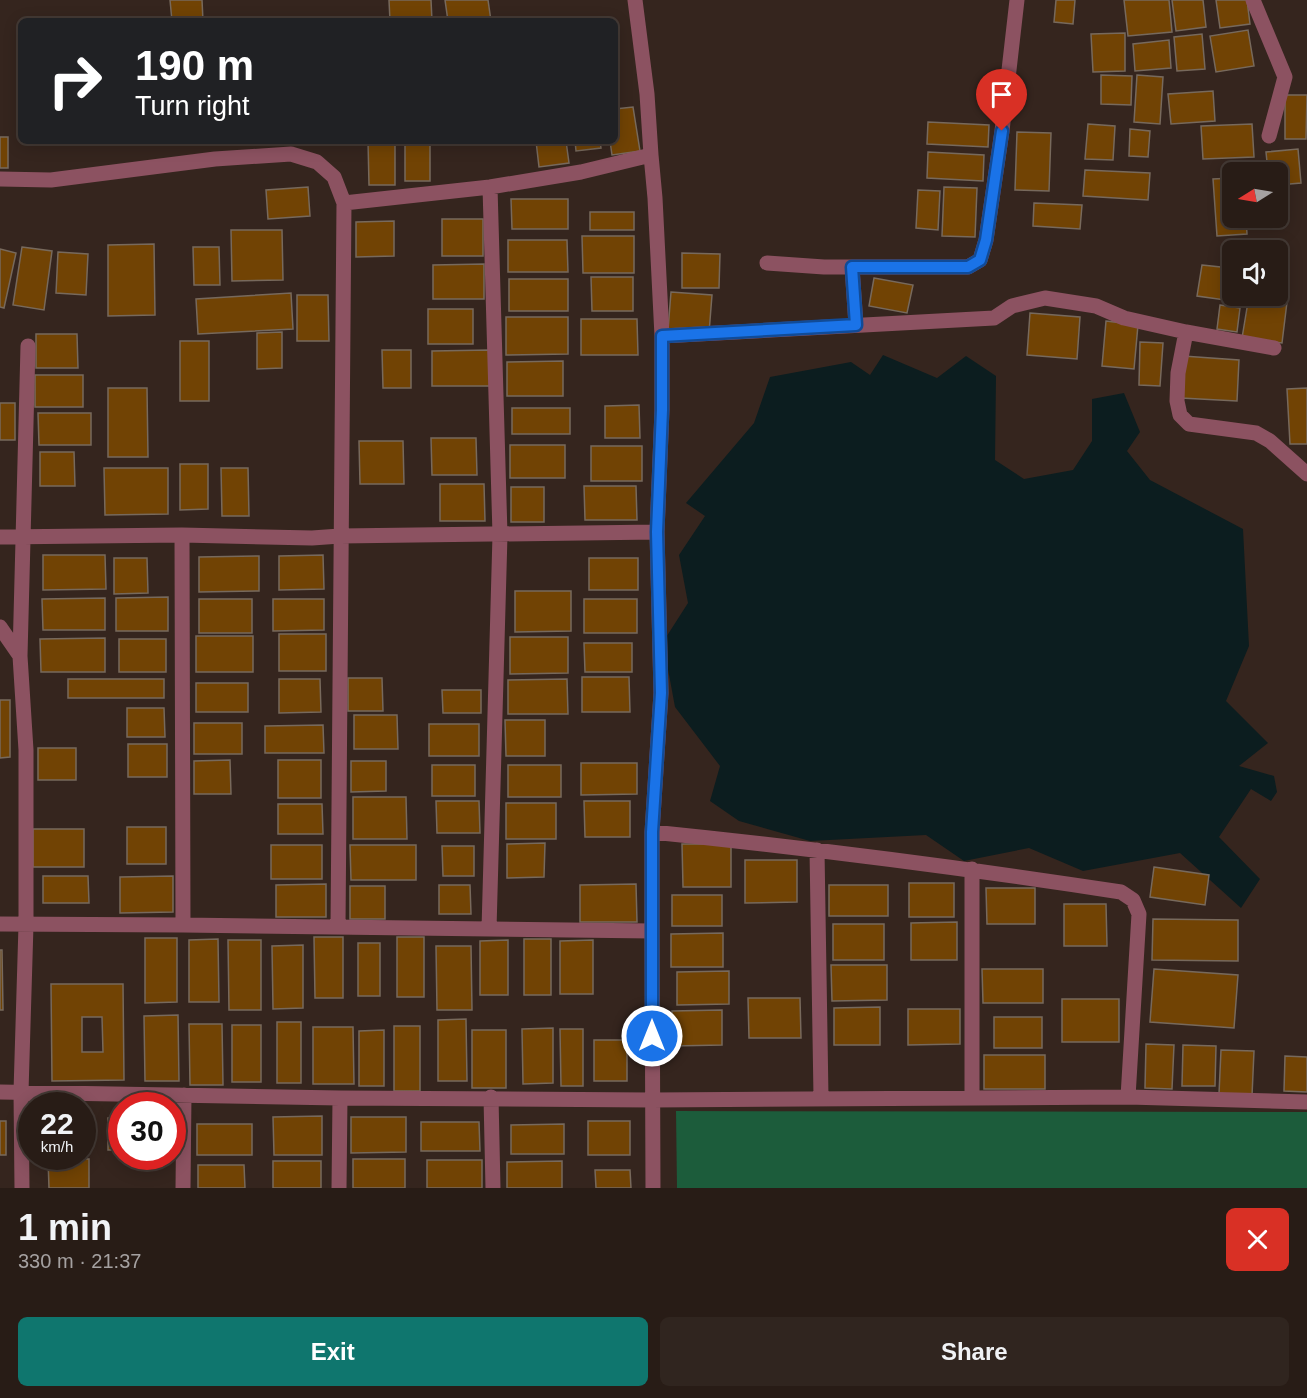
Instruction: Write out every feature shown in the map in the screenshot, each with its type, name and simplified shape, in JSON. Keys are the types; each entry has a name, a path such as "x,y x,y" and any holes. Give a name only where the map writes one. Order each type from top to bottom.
{"street":[{"path":"635,0 647,94 662,336 662,410 657,532 661,693 652,832 653,1188"},
{"path":"767,263 852,267 968,267 980,260 986,240 1002,131 1017,0"},
{"path":"1254,0 1285,77 1269,135"},
{"path":"0,179 51,180 215,159 291,154 317,162 334,177 344,203 338,927"},
{"path":"344,203 490,187 581,172 651,155"},
{"path":"489,929 500,535 490,187"},
{"path":"852,267 856,325"},
{"path":"662,336 994,318 1012,306 1045,298 1096,306 1124,318 1186,332 1274,348"},
{"path":"1186,332 1178,373 1177,401 1180,415 1189,424 1256,433 1270,441 1307,474"},
{"path":"21,1092 26,924 26,750 20,656 25,537 28,346"},
{"path":"0,537 182,535 312,538 657,532"},
{"path":"182,535 183,925"},
{"path":"0,627 20,656"},
{"path":"652,832 972,869 1121,892 1132,900 1139,914 1128,1097"},
{"path":"817,850 821,1097"},
{"path":"972,869 972,1097"},
{"path":"0,924 652,931"},
{"path":"0,1092 18,1092"},
{"path":"186,1095 651,1100 821,1097 1128,1097 1307,1102"},
{"path":"491,1097 493,1188"},
{"path":"339,1188 340,1098"},
{"path":"22,1170 22,1188"},
{"path":"183,1170 183,1188"}],"green space":[{"path":"676,1111 1307,1112 1307,1188 677,1188"}],"shaded area":[{"path":"883,355 937,378 966,356 996,376 995,460 1024,479 1073,470 1092,441 1092,399 1124,393 1140,432 1127,451 1150,480 1243,529 1249,646 1226,701 1268,743 1239,766 1274,776 1277,792 1271,801 1251,789 1219,837 1260,879 1241,908 1180,853 1083,871 1029,848 964,861 926,835 810,841 739,821 710,801 720,766 675,707 663,642 688,603 679,555 705,516 686,503 754,423 770,377 851,362 870,375"}],"building":[{"path":"170,0 202,0 203,18 172,18"},
{"path":"389,0 431,0 432,18 390,18"},
{"path":"445,0 488,0 491,18 448,18"},
{"path":"1056,0 1075,0 1073,24 1054,22"},
{"path":"1124,0 1169,0 1172,32 1128,36"},
{"path":"1172,0 1203,0 1206,27 1176,31"},
{"path":"1216,0 1247,0 1250,24 1220,28"},
{"path":"1248,30 1254,66 1216,72 1210,36"},
{"path":"1125,33 1125,71 1093,72 1091,34"},
{"path":"1202,34 1205,69 1177,71 1174,37"},
{"path":"1169,40 1171,68 1135,71 1133,44"},
{"path":"1101,75 1132,76 1131,105 1101,104"},
{"path":"1137,75 1163,77 1160,124 1134,122"},
{"path":"1213,91 1215,121 1171,124 1168,94"},
{"path":"1285,95 1307,95 1306,139 1285,139"},
{"path":"633,107 640,151 612,155 610,144 618,144 618,109"},
{"path":"928,122 989,125 988,147 927,144"},
{"path":"1088,124 1115,126 1113,160 1085,159"},
{"path":"1252,124 1254,157 1203,159 1201,126"},
{"path":"1130,129 1150,131 1148,157 1129,156"},
{"path":"1017,132 1051,133 1049,191 1015,190"},
{"path":"0,137 8,137 8,168 0,168"},
{"path":"368,144 395,144 395,185 369,185"},
{"path":"405,144 430,144 430,181 405,181"},
{"path":"536,144 566,144 569,163 539,167"},
{"path":"575,144 600,144 601,148 576,151"},
{"path":"1298,149 1301,183 1288,184 1288,162 1267,162 1266,152"},
{"path":"928,152 984,155 983,181 927,178"},
{"path":"1085,170 1150,173 1148,200 1083,196"},
{"path":"1213,179 1222,179 1222,228 1247,228 1247,234 1217,236"},
{"path":"308,187 310,216 268,219 266,190"},
{"path":"944,187 977,188 975,237 942,236"},
{"path":"918,190 940,191 938,230 916,228"},
{"path":"511,199 568,199 568,229 512,229"},
{"path":"1034,203 1082,205 1080,229 1033,226"},
{"path":"590,212 634,212 634,230 590,230"},
{"path":"442,219 483,219 483,256 442,256"},
{"path":"394,221 394,256 356,257 356,222"},
{"path":"231,230 282,230 283,280 232,281"},
{"path":"582,236 634,236 634,273 583,273"},
{"path":"508,240 567,240 568,272 508,272"},
{"path":"154,244 155,315 108,316 108,245"},
{"path":"22,247 52,251 44,310 13,305"},
{"path":"193,247 219,247 220,285 194,285"},
{"path":"0,249 16,253 4,308 0,307"},
{"path":"58,252 88,254 86,295 56,293"},
{"path":"682,253 720,254 719,288 682,288"},
{"path":"484,264 484,299 433,299 433,265"},
{"path":"1202,265 1222,267 1222,300 1197,296"},
{"path":"591,277 633,277 633,311 592,311"},
{"path":"874,278 913,285 907,313 869,306"},
{"path":"509,279 568,279 568,311 509,311"},
{"path":"671,292 712,295 709,333 668,330"},
{"path":"291,293 293,329 198,334 196,299"},
{"path":"297,295 328,295 329,341 297,341"},
{"path":"1220,305 1240,308 1237,332 1217,329"},
{"path":"1247,306 1287,306 1282,343 1242,338"},
{"path":"428,309 473,309 473,344 428,344"},
{"path":"1030,313 1080,317 1077,359 1027,355"},
{"path":"506,317 568,317 568,354 506,355"},
{"path":"581,319 637,319 638,355 581,355"},
{"path":"1106,321 1138,325 1134,369 1102,366"},
{"path":"282,332 282,368 257,369 257,333"},
{"path":"36,334 77,334 78,368 36,368"},
{"path":"180,341 209,341 209,401 180,401"},
{"path":"1140,342 1163,343 1160,386 1139,385"},
{"path":"382,350 411,350 411,388 383,388"},
{"path":"490,350 490,386 432,386 432,351"},
{"path":"1183,356 1239,360 1237,401 1181,398"},
{"path":"563,361 563,396 507,396 507,362"},
{"path":"35,375 83,375 83,407 35,407"},
{"path":"108,388 147,388 148,457 108,457"},
{"path":"1307,388 1307,444 1290,444 1287,389"},
{"path":"0,403 15,403 15,440 0,440"},
{"path":"639,405 640,438 605,438 605,406"},
{"path":"512,408 570,408 570,434 512,434"},
{"path":"38,413 91,413 91,445 39,445"},
{"path":"431,438 476,438 477,475 432,475"},
{"path":"359,441 403,441 404,484 360,484"},
{"path":"510,445 565,445 565,478 510,478"},
{"path":"591,446 642,446 642,481 591,481"},
{"path":"40,452 74,452 75,486 40,486"},
{"path":"180,464 208,464 208,509 180,510"},
{"path":"104,468 168,468 168,514 105,515"},
{"path":"221,468 248,468 249,516 222,516"},
{"path":"440,484 484,484 485,521 440,521"},
{"path":"584,486 636,486 637,520 585,520"},
{"path":"511,487 544,487 544,522 511,522"},
{"path":"43,555 105,555 106,589 43,590"},
{"path":"323,555 324,589 279,590 279,556"},
{"path":"259,556 259,591 199,592 199,557"},
{"path":"114,558 147,558 148,593 114,594"},
{"path":"589,558 638,558 638,590 589,590"},
{"path":"515,591 571,591 571,631 515,632"},
{"path":"168,597 168,631 116,631 116,598"},
{"path":"105,598 105,630 43,630 42,599"},
{"path":"199,599 252,599 252,633 199,633"},
{"path":"273,599 324,599 324,630 273,631"},
{"path":"584,599 637,599 637,633 584,633"},
{"path":"279,634 326,634 326,671 279,671"},
{"path":"196,636 253,636 253,672 196,672"},
{"path":"510,637 568,637 568,673 510,674"},
{"path":"105,638 105,672 41,672 40,639"},
{"path":"119,639 166,639 166,672 119,672"},
{"path":"584,643 632,643 632,672 585,672"},
{"path":"582,677 629,677 630,712 582,712"},
{"path":"348,678 382,678 383,711 348,711"},
{"path":"68,679 164,679 164,698 68,698"},
{"path":"279,679 320,679 321,712 279,713"},
{"path":"567,679 568,714 508,714 508,680"},
{"path":"196,683 248,683 248,712 196,712"},
{"path":"442,690 481,690 481,713 443,713"},
{"path":"0,700 10,700 10,757 0,758"},
{"path":"127,708 164,708 165,737 127,737"},
{"path":"354,715 397,715 398,749 354,749"},
{"path":"505,720 545,720 545,756 506,756"},
{"path":"194,723 242,723 242,754 194,754"},
{"path":"429,724 479,724 479,756 429,756"},
{"path":"323,725 324,753 265,753 265,726"},
{"path":"128,744 167,744 167,777 128,777"},
{"path":"38,748 76,748 76,780 38,780"},
{"path":"230,760 231,794 194,794 194,761"},
{"path":"278,760 321,760 321,798 278,798"},
{"path":"351,761 386,761 386,791 351,792"},
{"path":"581,763 637,763 637,794 581,795"},
{"path":"432,765 475,765 475,796 432,796"},
{"path":"508,765 561,765 561,797 508,797"},
{"path":"353,797 406,797 407,839 353,839"},
{"path":"436,801 479,801 480,833 437,833"},
{"path":"584,801 630,801 630,837 585,837"},
{"path":"506,803 556,803 556,839 506,839"},
{"path":"278,804 322,804 323,834 278,834"},
{"path":"127,827 166,827 166,864 127,864"},
{"path":"33,829 84,829 84,867 33,867"},
{"path":"545,843 544,877 507,878 507,844"},
{"path":"682,844 731,844 731,887 683,887"},
{"path":"271,845 322,845 322,879 271,879"},
{"path":"350,845 416,845 416,880 351,880"},
{"path":"442,846 474,846 474,876 443,876"},
{"path":"745,860 797,860 797,902 745,903"},
{"path":"1154,867 1209,875 1205,905 1150,897"},
{"path":"43,876 88,876 89,903 43,903"},
{"path":"173,876 173,912 120,913 120,877"},
{"path":"909,883 954,883 954,917 909,917"},
{"path":"326,884 326,917 276,917 276,885"},
{"path":"636,884 637,922 580,922 580,885"},
{"path":"439,885 470,885 471,914 439,914"},
{"path":"829,885 888,885 888,916 829,916"},
{"path":"350,886 385,886 385,919 350,919"},
{"path":"986,888 1035,888 1035,924 987,924"},
{"path":"672,895 722,895 722,926 672,926"},
{"path":"1064,904 1106,904 1107,946 1064,946"},
{"path":"1153,919 1238,920 1238,961 1152,960"},
{"path":"957,922 957,960 911,960 911,923"},
{"path":"833,924 884,924 884,960 833,960"},
{"path":"723,933 723,967 671,967 671,934"},
{"path":"314,937 343,937 343,998 315,998"},
{"path":"397,937 424,937 424,997 397,997"},
{"path":"145,938 177,938 177,1002 145,1003"},
{"path":"218,939 219,1002 189,1002 189,940"},
{"path":"524,939 551,939 551,995 524,995"},
{"path":"228,940 261,940 261,1010 229,1010"},
{"path":"508,940 508,995 480,995 480,941"},
{"path":"593,940 593,994 560,994 560,941"},
{"path":"358,943 380,943 380,996 358,996"},
{"path":"303,945 303,1008 273,1009 272,946"},
{"path":"436,946 471,946 472,1010 437,1010"},
{"path":"0,950 2,950 3,1010 0,1010"},
{"path":"831,965 887,965 887,1000 832,1001"},
{"path":"982,969 1043,969 1043,1003 983,1003"},
{"path":"1154,969 1238,975 1234,1028 1150,1022"},
{"path":"729,971 729,1004 677,1005 677,972"},
{"path":"51,984 123,984 124,1080 52,1081","holes":["82,1017 102,1017 103,1052 82,1052"]},
{"path":"748,998 800,998 801,1038 749,1038"},
{"path":"1062,999 1119,999 1119,1042 1062,1042"},
{"path":"880,1007 880,1045 834,1045 834,1008"},
{"path":"908,1009 960,1009 960,1044 908,1045"},
{"path":"722,1010 722,1045 672,1046 672,1011"},
{"path":"178,1015 179,1081 145,1081 144,1016"},
{"path":"994,1017 1042,1017 1042,1048 994,1048"},
{"path":"466,1019 467,1081 438,1081 438,1020"},
{"path":"277,1022 301,1022 301,1083 277,1083"},
{"path":"189,1024 222,1024 223,1085 190,1085"},
{"path":"232,1025 261,1025 261,1082 232,1082"},
{"path":"394,1026 420,1026 420,1091 394,1091"},
{"path":"313,1027 353,1027 354,1084 313,1084"},
{"path":"553,1028 553,1083 523,1084 522,1029"},
{"path":"560,1029 583,1029 583,1086 561,1086"},
{"path":"384,1030 384,1086 359,1086 359,1031"},
{"path":"472,1030 506,1030 506,1088 472,1088"},
{"path":"594,1040 627,1040 627,1081 594,1081"},
{"path":"1146,1044 1174,1045 1172,1089 1145,1088"},
{"path":"1183,1045 1216,1046 1215,1086 1182,1086"},
{"path":"1221,1050 1254,1051 1252,1096 1219,1094"},
{"path":"984,1055 1045,1055 1045,1089 984,1089"},
{"path":"1285,1056 1307,1057 1307,1092 1284,1091"},
{"path":"322,1116 322,1155 274,1155 273,1117"},
{"path":"351,1117 406,1117 406,1152 351,1153"},
{"path":"0,1121 6,1121 6,1155 0,1155"},
{"path":"588,1121 630,1121 630,1155 588,1155"},
{"path":"421,1122 479,1122 480,1151 421,1151"},
{"path":"197,1124 252,1124 252,1155 197,1155"},
{"path":"564,1124 564,1154 511,1154 511,1125"},
{"path":"353,1159 405,1159 405,1188 353,1188"},
{"path":"427,1160 482,1160 482,1188 427,1188"},
{"path":"273,1161 321,1161 321,1188 273,1188"},
{"path":"562,1161 562,1188 507,1188 507,1162"},
{"path":"198,1165 244,1165 245,1188 198,1188"},
{"path":"48,1170 89,1170 89,1188 49,1188"},
{"path":"595,1170 630,1170 631,1188 596,1188"}],"route":[{"path":"652,1036 652,832 661,693 657,532 662,410 662,336 856,325 852,267 968,267 980,260 986,240 1002,131"}]}
